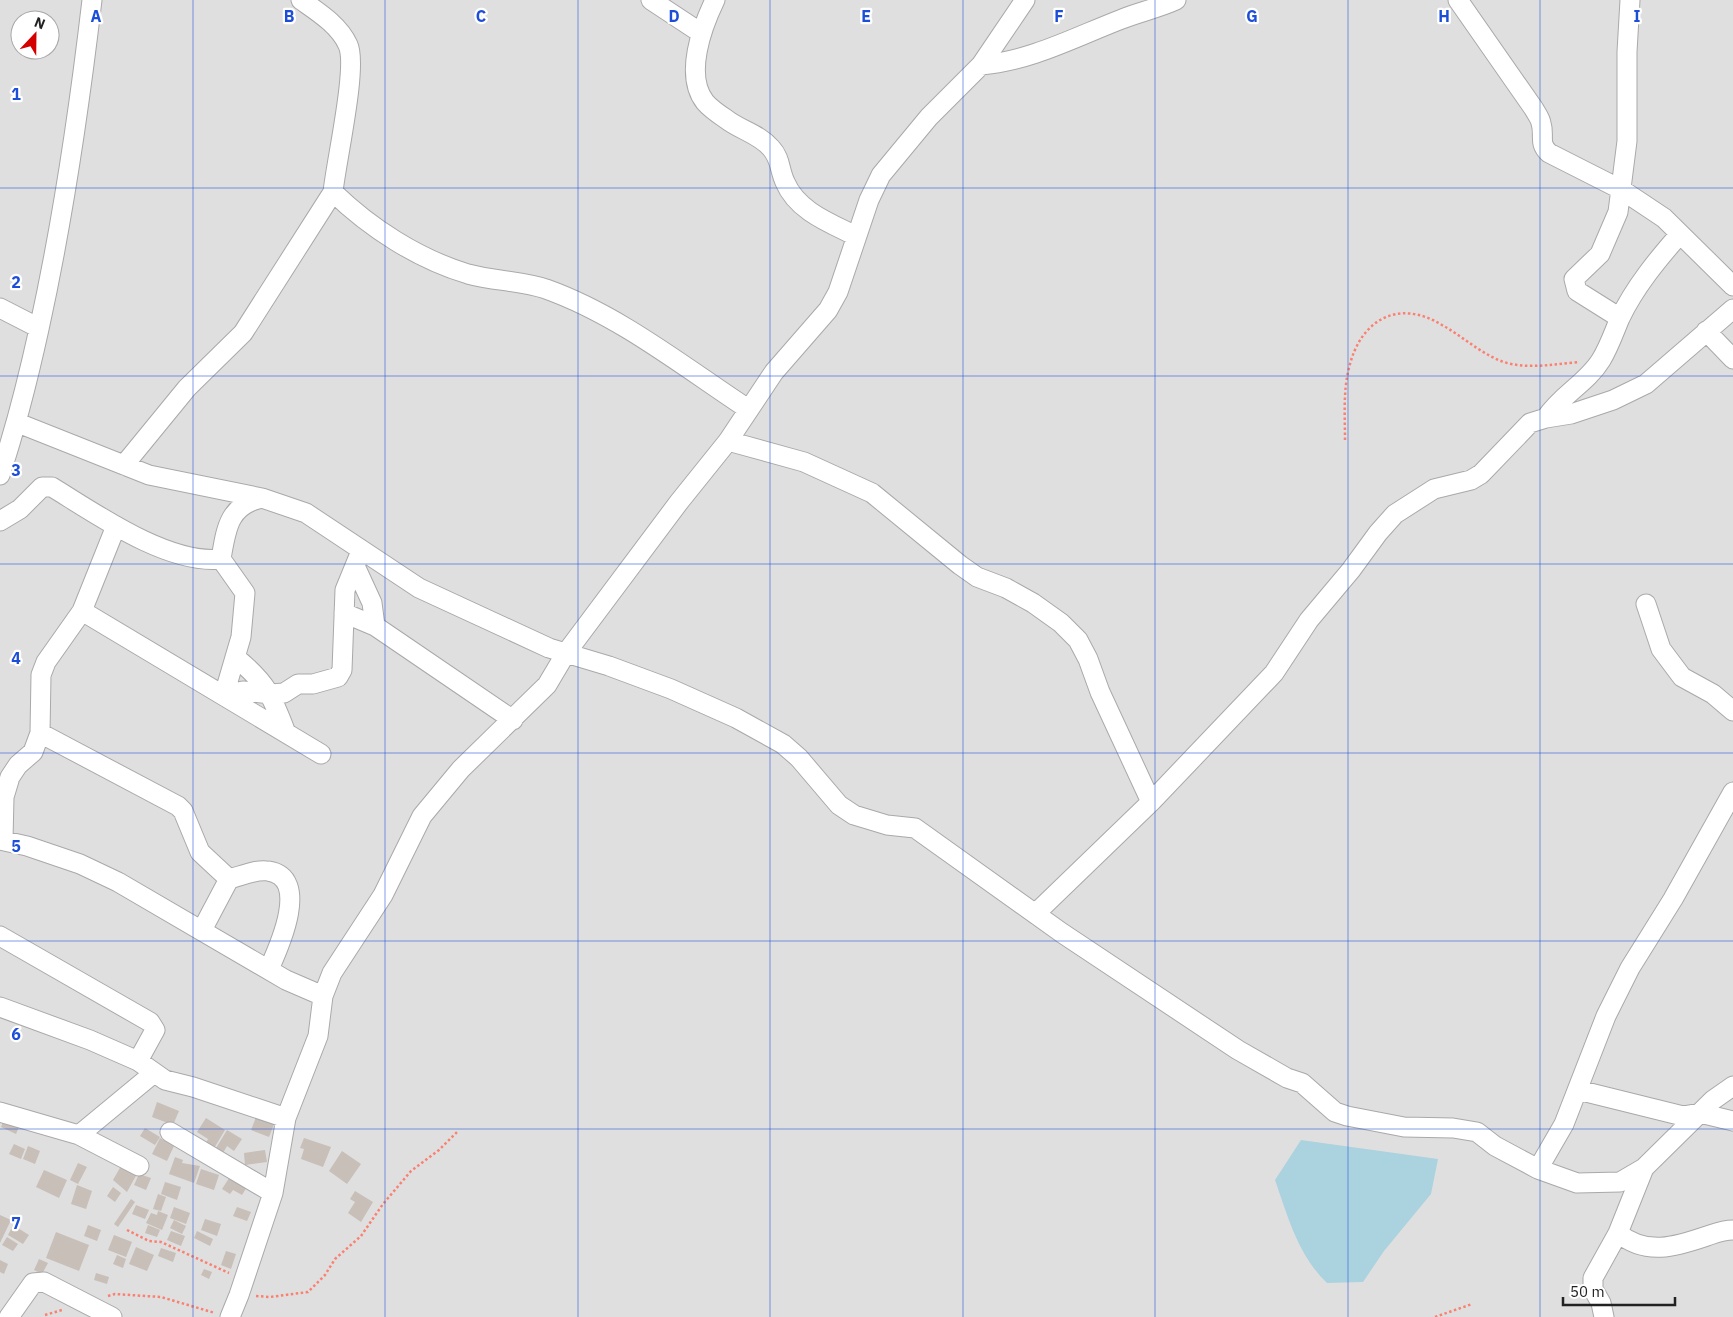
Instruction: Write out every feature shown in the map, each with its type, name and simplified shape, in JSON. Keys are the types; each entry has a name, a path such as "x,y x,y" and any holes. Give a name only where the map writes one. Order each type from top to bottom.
{"street":[{"path":"0,475 18,423 55,254 78,123 92,0"},
{"path":"124,465 187,388 243,333 333,192 351,67 349,46 340,31 302,0"},
{"path":"651,0 701,33"},
{"path":"715,0 701,33 697,76 698,86 705,102 727,120 751,132 769,145 779,157 784,180 792,197 816,216 856,236"},
{"path":"230,1317 242,1287 273,1193 286,1118 318,1036 323,996 332,973 382,895 422,816 461,769 547,685 566,654 679,502 728,441 774,372 828,310 838,292 869,200 881,175 929,117 981,65 1026,0"},
{"path":"981,65 1007,63 1027,58 1127,17 1176,0"},
{"path":"1458,0 1534,109 1541,122 1542,145 1544,149 1622,190 1664,218 1733,286"},
{"path":"1620,318 1577,291 1574,279 1595,259 1604,247 1618,212 1628,141 1627,52 1630,0"},
{"path":"333,192 363,220 441,264 493,280 546,289 607,318 748,409"},
{"path":"1546,418 1561,399 1584,380 1600,361 1620,318 1652,266 1680,234"},
{"path":"0,308 39,328"},
{"path":"1035,914 1151,802 1274,673 1309,620 1395,514 1434,489 1470,480 1481,474 1530,424 1546,418 1572,414 1613,400 1646,384 1733,309"},
{"path":"1706,331 1733,359"},
{"path":"18,423 149,475 262,498 306,512 334,530 358,558 419,588 549,648 609,666 671,689 736,718 783,744 799,758 839,805 846,810 872,821 915,828 1035,914 1238,1050 1287,1078 1302,1083 1335,1112 1404,1128 1453,1128 1478,1132 1495,1146 1538,1169 1577,1183 1620,1182 1644,1168 1700,1113 1733,1086"},
{"path":"728,441 804,462 872,493 960,565 977,576 1006,588 1049,612 1078,640 1151,802"},
{"path":"0,521 20,510 42,487 52,487 116,526 175,554 204,561 221,559"},
{"path":"224,695 241,637 245,593 221,559 223,536 229,522 248,501 262,498"},
{"path":"116,526 82,611 46,662 41,675 40,732 33,752 18,765 10,777 2,810 2,840 27,846 80,864 118,882 294,984 323,996"},
{"path":"224,695 243,691 271,694 284,693 298,684 313,684 338,677 342,670 345,590 358,558"},
{"path":"358,558 372,604 375,626"},
{"path":"1646,604 1661,649 1682,677 1713,694 1733,711"},
{"path":"82,611 321,754"},
{"path":"344,612 375,626 513,720"},
{"path":"235,657 254,672 271,694 286,733"},
{"path":"40,732 178,806 183,811 200,852 229,879"},
{"path":"1538,1169 1564,1124 1606,1016 1626,976 1733,792"},
{"path":"202,930 229,879 266,870 279,874 290,890 283,937 269,969"},
{"path":"0,936 150,1022 155,1030 138,1061"},
{"path":"0,1007 47,1022 138,1061 165,1080 193,1087 286,1118"},
{"path":"79,1135 154,1073"},
{"path":"1578,1090 1683,1116 1700,1113 1733,1121"},
{"path":"0,1112 79,1135 139,1166"},
{"path":"170,1132 273,1193"},
{"path":"1604,1317 1601,1303 1593,1289 1592,1278 1618,1233 1644,1168"},
{"path":"1618,1233 1632,1244 1667,1248 1722,1230 1733,1230"},
{"path":"9,1317 33,1283 37,1282 44,1282 112,1317"}],"path":[{"path":"1345,440 1348,369 1354,350 1365,334 1382,319 1395,313 1410,312 1435,321 1463,341 1506,363 1530,367 1600,361"},
{"path":"127,1230 149,1241 161,1242 242,1287 270,1297 308,1292 325,1275 335,1260 361,1236 383,1204 411,1171 439,1150 458,1131"},
{"path":"45,1315 115,1294 161,1297 230,1317"},
{"path":"1435,1317 1472,1304"}],"shaded area":[{"path":"0,0 1733,0 1733,1317 0,1317"}],"water":[{"path":"1301,1140 1438,1159 1431,1194 1384,1251 1363,1282 1327,1283 1308,1260 1295,1235 1275,1180"}],"building":[{"path":"157,1102 179,1111 173,1125 152,1117"},
{"path":"258,1112 276,1119 269,1137 251,1130"},
{"path":"6,1115 21,1122 16,1134 1,1127"},
{"path":"206,1118 225,1130 213,1150 205,1145 208,1139 197,1132"},
{"path":"145,1128 160,1137 155,1145 140,1136"},
{"path":"227,1130 242,1139 234,1151 227,1146 223,1153 216,1148"},
{"path":"160,1138 174,1146 167,1161 152,1154"},
{"path":"304,1138 331,1147 323,1167 301,1159 304,1149 300,1148"},
{"path":"14,1144 25,1149 21,1159 9,1154"},
{"path":"28,1146 40,1151 35,1164 23,1159"},
{"path":"265,1150 267,1162 245,1165 244,1153"},
{"path":"342,1151 361,1164 347,1184 329,1171"},
{"path":"175,1157 183,1160 182,1163 200,1166 194,1183 169,1174"},
{"path":"78,1163 87,1167 78,1184 70,1180"},
{"path":"121,1166 137,1174 127,1192 113,1180"},
{"path":"201,1169 219,1175 214,1190 196,1184"},
{"path":"44,1170 67,1180 59,1198 36,1187"},
{"path":"233,1172 250,1182 242,1195 233,1190 230,1194 222,1189"},
{"path":"139,1174 151,1178 146,1190 134,1185"},
{"path":"165,1182 181,1187 177,1200 161,1194"},
{"path":"77,1185 92,1191 86,1209 71,1204"},
{"path":"113,1187 121,1193 115,1202 107,1196"},
{"path":"355,1191 373,1202 361,1222 348,1213 355,1202 350,1199"},
{"path":"158,1194 166,1197 161,1211 153,1209"},
{"path":"131,1199 135,1202 118,1227 114,1224"},
{"path":"136,1205 149,1210 145,1219 132,1214"},
{"path":"174,1207 190,1213 186,1224 170,1218"},
{"path":"237,1207 251,1212 247,1221 233,1216"},
{"path":"158,1211 168,1215 162,1230 146,1223 151,1213 157,1215"},
{"path":"0,1215 11,1220 0,1243"},
{"path":"205,1219 221,1224 217,1236 201,1230"},
{"path":"174,1220 186,1226 182,1234 170,1228"},
{"path":"13,1225 29,1235 23,1244 8,1235"},
{"path":"88,1225 101,1230 97,1241 84,1236"},
{"path":"148,1225 160,1230 157,1237 145,1233"},
{"path":"171,1231 185,1236 181,1246 167,1240"},
{"path":"197,1231 213,1239 210,1246 194,1238"},
{"path":"56,1232 89,1245 79,1271 46,1258"},
{"path":"114,1235 132,1242 126,1257 108,1250"},
{"path":"7,1237 18,1244 13,1251 2,1245"},
{"path":"136,1247 154,1255 147,1271 129,1264"},
{"path":"161,1248 176,1253 173,1262 158,1256"},
{"path":"226,1251 236,1254 231,1269 221,1265"},
{"path":"117,1255 126,1259 123,1268 113,1264"},
{"path":"39,1259 48,1263 42,1274 34,1270"},
{"path":"0,1260 8,1264 4,1274 0,1272"},
{"path":"204,1269 212,1272 209,1279 201,1275"},
{"path":"96,1273 109,1277 107,1284 94,1280"}]}
